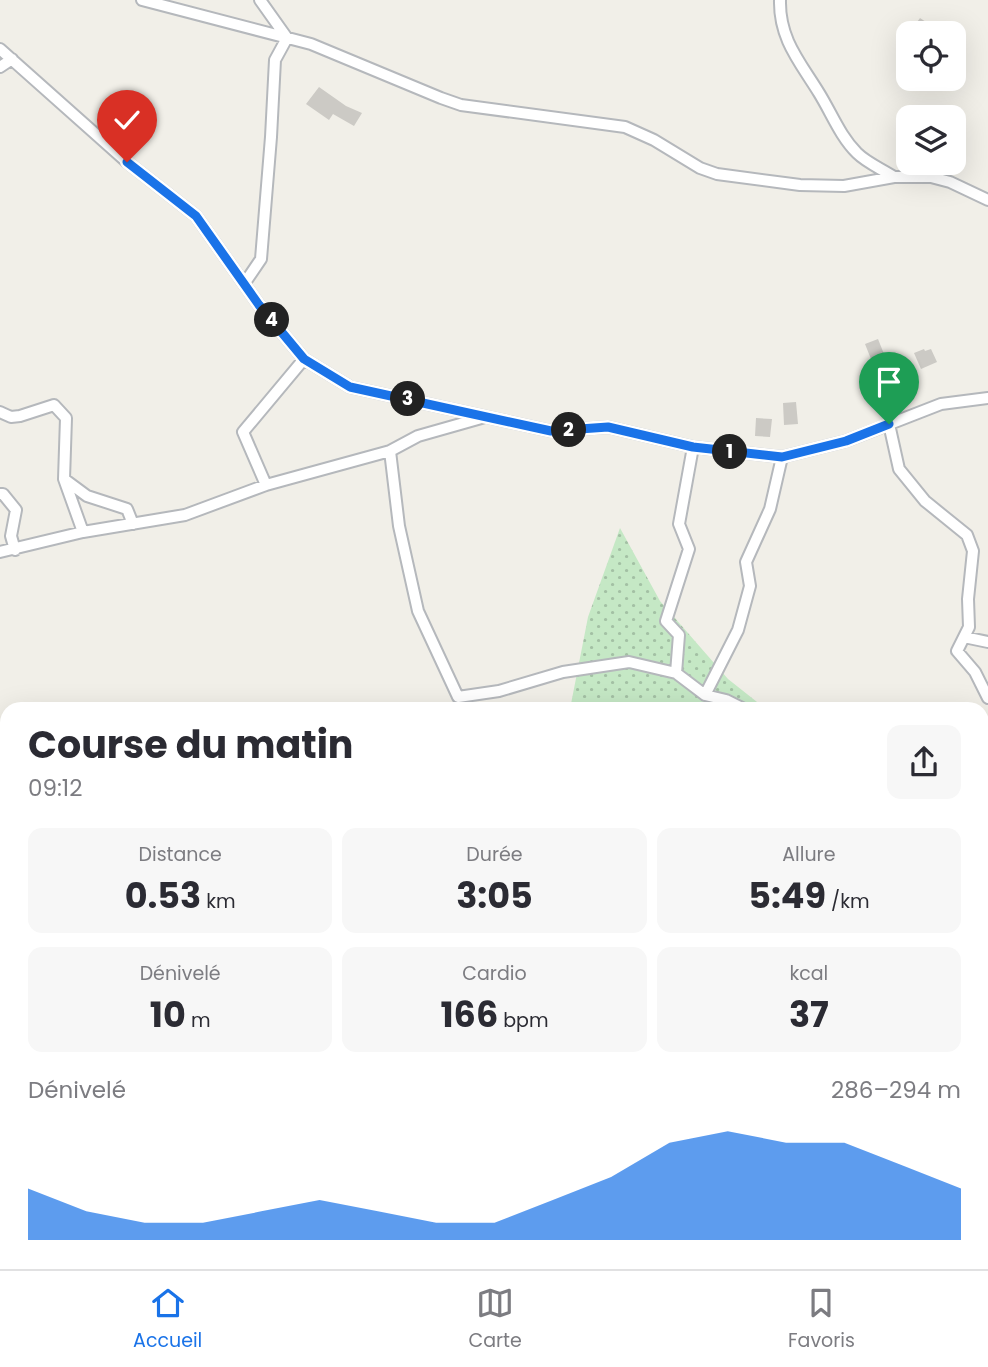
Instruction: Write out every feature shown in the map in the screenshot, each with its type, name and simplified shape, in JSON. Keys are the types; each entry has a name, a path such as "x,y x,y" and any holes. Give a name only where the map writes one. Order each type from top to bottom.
{"street":[{"path":"142,0 311,44 461,104 625,127 716,174 800,185 844,186 894,177 931,177 950,182 988,200"},
{"path":"260,0 287,38"},
{"path":"780,0 780,17 794,56 842,134 859,155 894,177"},
{"path":"244,284 261,259 275,60 287,38"},
{"path":"0,49 127,162 196,216 244,284 304,359 350,387 551,431 608,427 693,447 782,457 846,441 941,404 988,398"},
{"path":"0,67 12,58"},
{"path":"266,485 243,432 304,359"},
{"path":"0,412 11,417 54,405 66,418 64,479 83,532"},
{"path":"0,552 83,532 185,515 266,485 390,451 418,436 487,416"},
{"path":"889,424 899,469 925,501 967,535 973,551 968,599 969,627 957,651 975,672 988,698"},
{"path":"676,673 679,635 666,621 690,549 679,524 693,447"},
{"path":"390,451 399,526 418,611 458,697 456,702"},
{"path":"705,695 737,630 750,586 746,562 770,509 782,457"},
{"path":"64,479 87,496 127,509 133,524"},
{"path":"0,494 3,494 16,510 11,536 15,550"},
{"path":"964,637 988,642"},
{"path":"458,697 499,691 563,671 629,662 676,673 705,695 730,702"}],"green space":[{"path":"620,528 660,601 728,679 757,702 571,702 588,617"}],"building":[{"path":"319,87 346,106 362,113 354,126 333,114 329,120 306,104"},
{"path":"878,339 886,359 873,364 865,344"},
{"path":"931,349 937,362 921,369 914,353"},
{"path":"796,402 798,424 784,425 783,403"},
{"path":"756,418 772,419 770,437 755,436"}],"route":[{"path":"127,162 196,216 259,305 304,359 350,387 551,431 608,427 693,447 782,457 846,441 889,424"}]}
